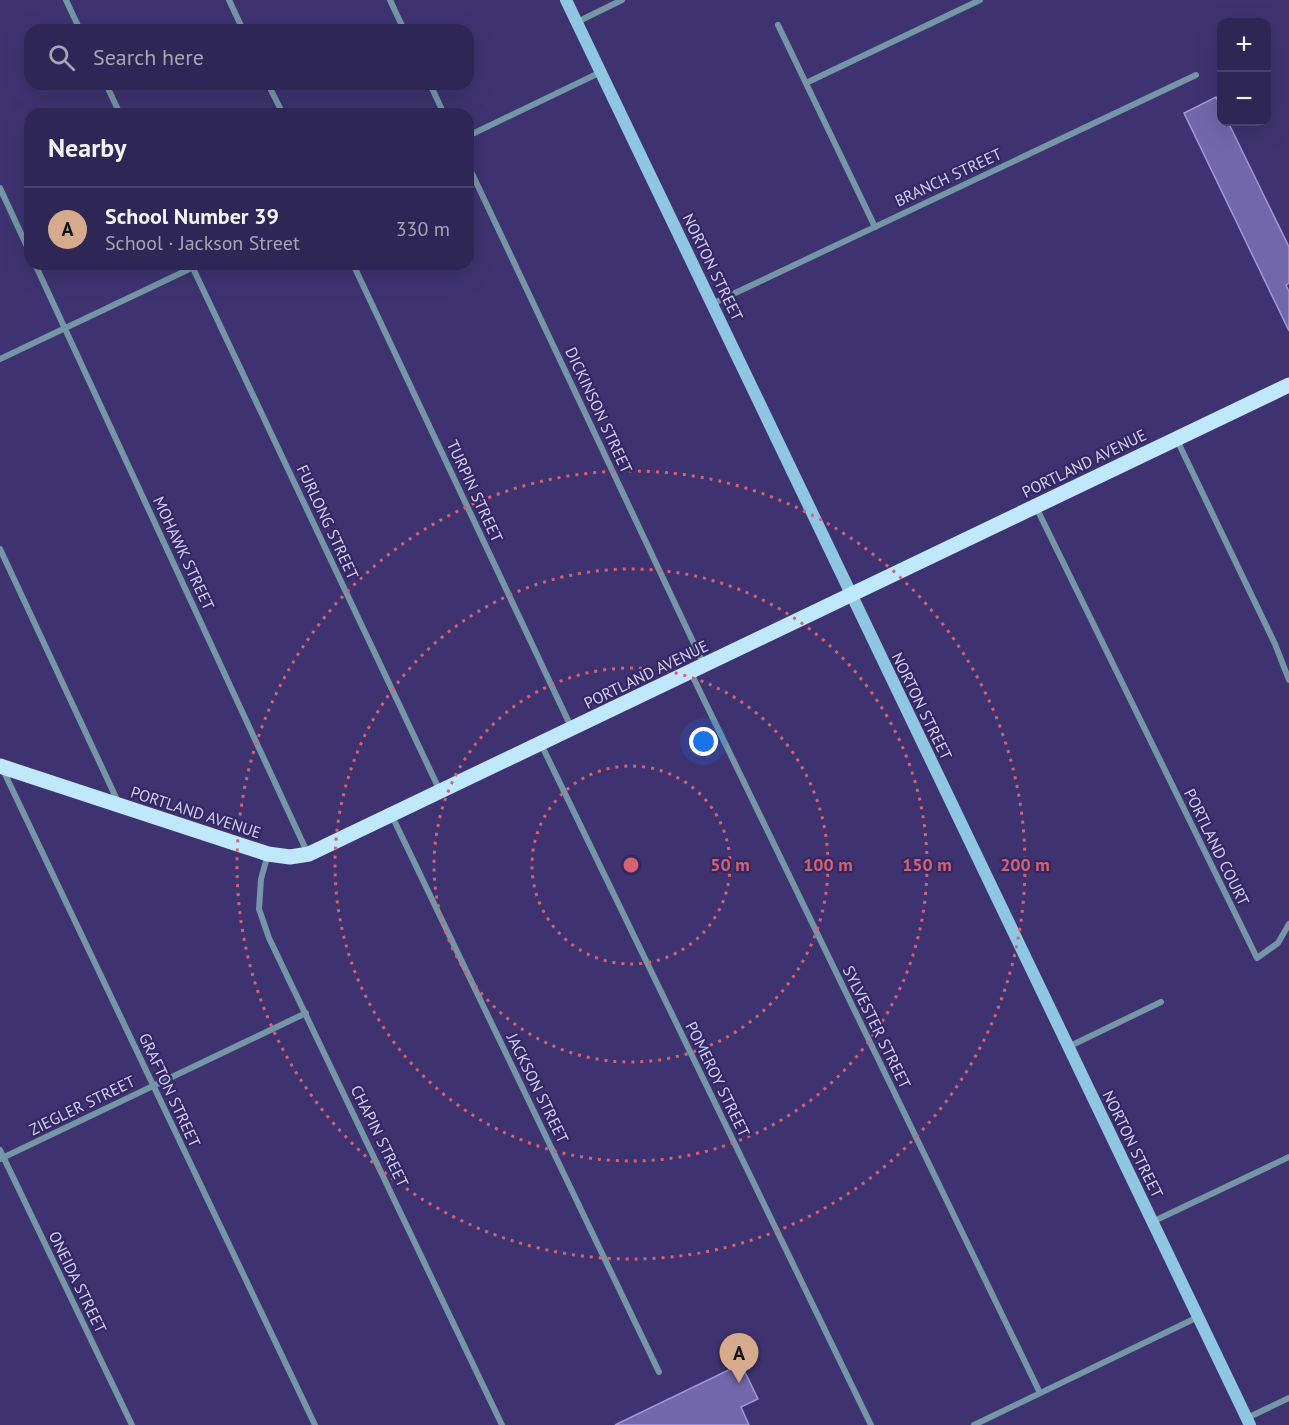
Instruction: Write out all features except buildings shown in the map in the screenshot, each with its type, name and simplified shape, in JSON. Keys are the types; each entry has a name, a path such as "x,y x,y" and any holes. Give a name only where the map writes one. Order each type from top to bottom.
{"main road":[{"name":"NORTON STREET","path":"566,0 1248,1422"},
{"name":"PORTLAND AVENUE","path":"1,767 268,854 290,857 309,854 1289,385"}],"street":[{"path":"66,0 77,24"},
{"path":"229,0 240,24"},
{"path":"390,0 401,24"},
{"path":"576,22 622,0"},
{"path":"806,83 980,0"},
{"path":"778,25 875,227"},
{"path":"474,133 601,72"},
{"name":"BRANCH STREET","path":"712,304 1196,75"},
{"path":"109,90 117,108"},
{"path":"271,90 280,108"},
{"path":"433,90 441,108"},
{"name":"DICKINSON STREET","path":"474,178 698,669"},
{"path":"0,188 24,240"},
{"name":"MOHAWK STREET","path":"38,270 309,854"},
{"path":"0,359 184,270"},
{"name":"FURLONG STREET","path":"194,270 440,792"},
{"name":"TURPIN STREET","path":"356,270 572,729"},
{"path":"1177,439 1275,644 1289,680"},
{"name":"PORTLAND COURT","path":"1036,506 1257,958 1278,943 1289,924"},
{"path":"0,549 121,807"},
{"name":"SYLVESTER STREET","path":"698,669 1040,1393"},
{"name":"POMEROY STREET","path":"541,744 871,1425"},
{"name":"GRAFTON STREET","path":"1,767 315,1425"},
{"name":"JACKSON STREET","path":"391,815 659,1372"},
{"name":"CHAPIN STREET","path":"268,854 261,879 260,909 270,938 502,1425"},
{"path":"1068,1047 1161,1002"},
{"name":"ZIEGLER STREET","path":"2,1158 306,1013"},
{"name":"ONEIDA STREET","path":"0,1150 132,1425"},
{"path":"1152,1222 1289,1157"},
{"path":"974,1425 1198,1317"},
{"path":"1248,1422 1289,1398"}],"place":[{"name":"School Number 39","path":"739,1383"}]}
